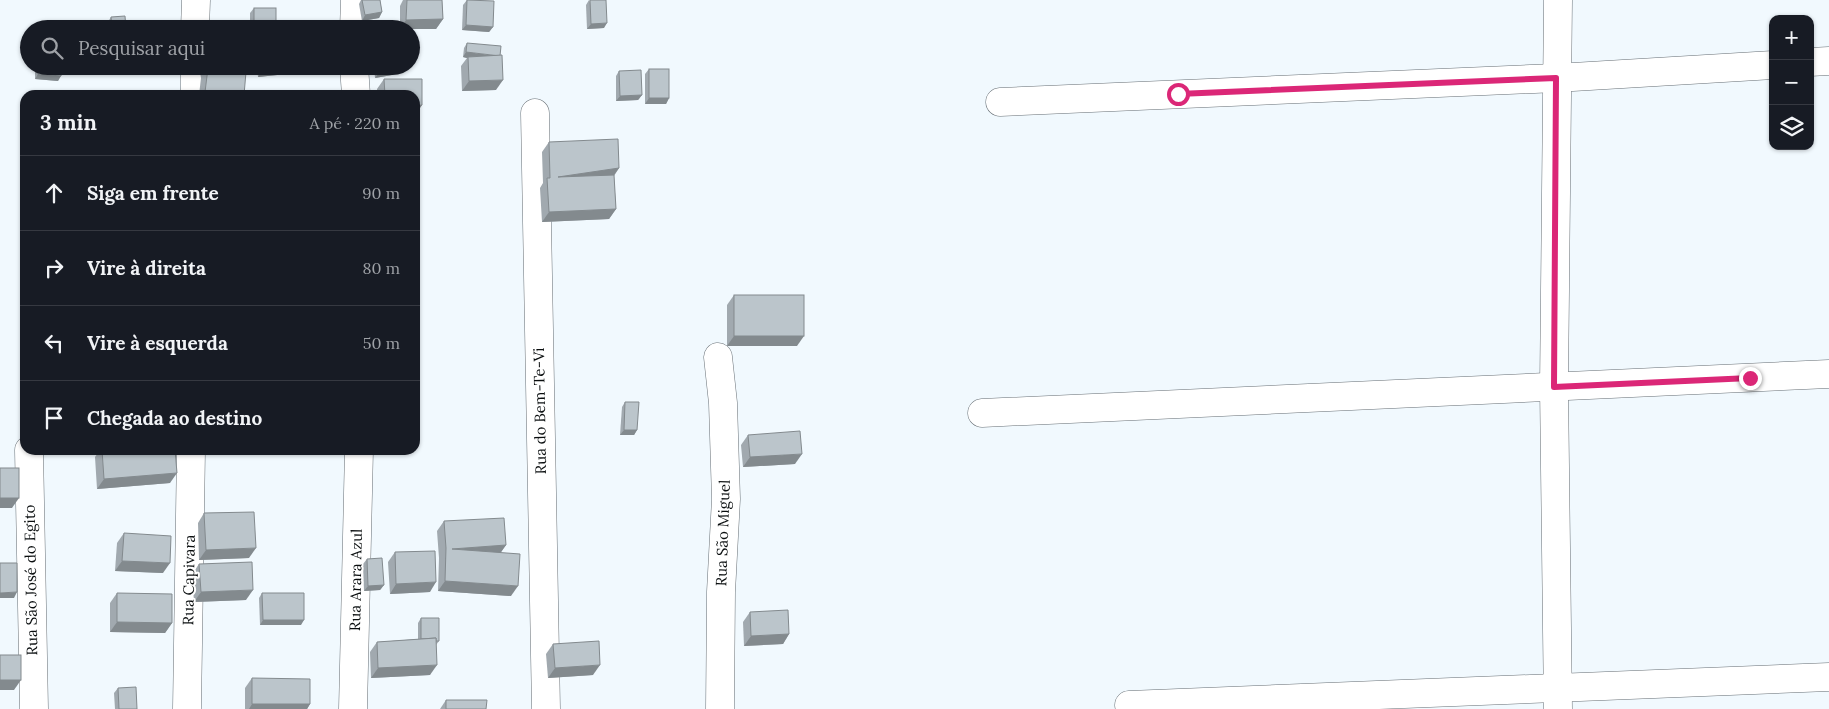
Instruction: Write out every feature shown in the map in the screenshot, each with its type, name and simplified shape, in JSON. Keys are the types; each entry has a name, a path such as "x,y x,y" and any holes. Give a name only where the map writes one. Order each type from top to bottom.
{"street":[{"path":"195,20 196,0"},
{"path":"354,20 355,0"},
{"path":"1558,0 1554,387 1558,699"},
{"path":"1814,62 1829,61"},
{"path":"1000,102 1556,78 1769,65"},
{"path":"195,75 195,90"},
{"path":"355,75 356,90"},
{"name":"Rua do Bem-Te-Vi","path":"535,113 546,709"},
{"name":"Rua São Miguel","path":"718,357 723,403 726,499 721,592 720,709"},
{"path":"982,413 1829,374"},
{"name":"Rua São José do Egito","path":"28,455 34,709"},
{"name":"Rua Capivara","path":"188,709 190,455"},
{"name":"Rua Arara Azul","path":"353,709 359,455"},
{"path":"1129,705 1558,699 1829,677"}],"building":[{"path":"362,0 380,0 382,12 365,15"},
{"path":"407,0 442,0 443,19 406,20"},
{"path":"467,0 494,1 493,27 466,25"},
{"path":"590,0 606,0 607,23 591,24"},
{"path":"254,8 276,8 276,20 254,20"},
{"path":"125,16 125,20 111,20 111,17"},
{"path":"467,43 501,46 500,56 466,52"},
{"path":"502,55 503,80 469,81 468,57"},
{"path":"649,69 669,69 669,98 649,98"},
{"path":"641,70 642,95 620,96 619,71"},
{"path":"207,75 246,75 244,90 205,90"},
{"path":"384,79 422,79 422,105 420,105 420,90 385,90"},
{"path":"618,139 619,168 558,177 614,175 616,209 549,212 547,178 550,178 549,142"},
{"path":"734,295 804,295 804,336 734,336"},
{"path":"625,402 639,402 637,430 624,430"},
{"path":"800,431 802,454 750,457 748,435"},
{"path":"102,455 175,455 177,473 104,479"},
{"path":"0,468 19,468 19,498 0,498"},
{"path":"254,512 256,548 206,550 204,513"},
{"path":"504,518 506,545 452,549 520,554 518,586 445,581 446,548 444,521"},
{"path":"124,533 171,536 170,563 122,561"},
{"path":"435,551 436,582 396,584 395,552"},
{"path":"382,558 384,585 368,586 367,559"},
{"path":"252,562 253,590 201,592 199,564"},
{"path":"0,563 17,563 17,592 0,593"},
{"path":"117,593 172,594 172,623 117,622"},
{"path":"262,593 304,593 304,620 263,620"},
{"path":"788,610 789,634 751,636 750,612"},
{"path":"421,618 439,618 439,641 436,641 436,638 421,639"},
{"path":"436,638 437,665 378,668 377,642"},
{"path":"599,641 600,665 555,668 553,644"},
{"path":"0,655 21,655 21,680 0,680"},
{"path":"252,678 310,679 310,704 252,704"},
{"path":"136,687 137,709 119,709 118,688"},
{"path":"446,700 487,700 486,709 446,709"}],"route":[{"path":"1178,94 1556,78 1554,387 1750,378"}]}
